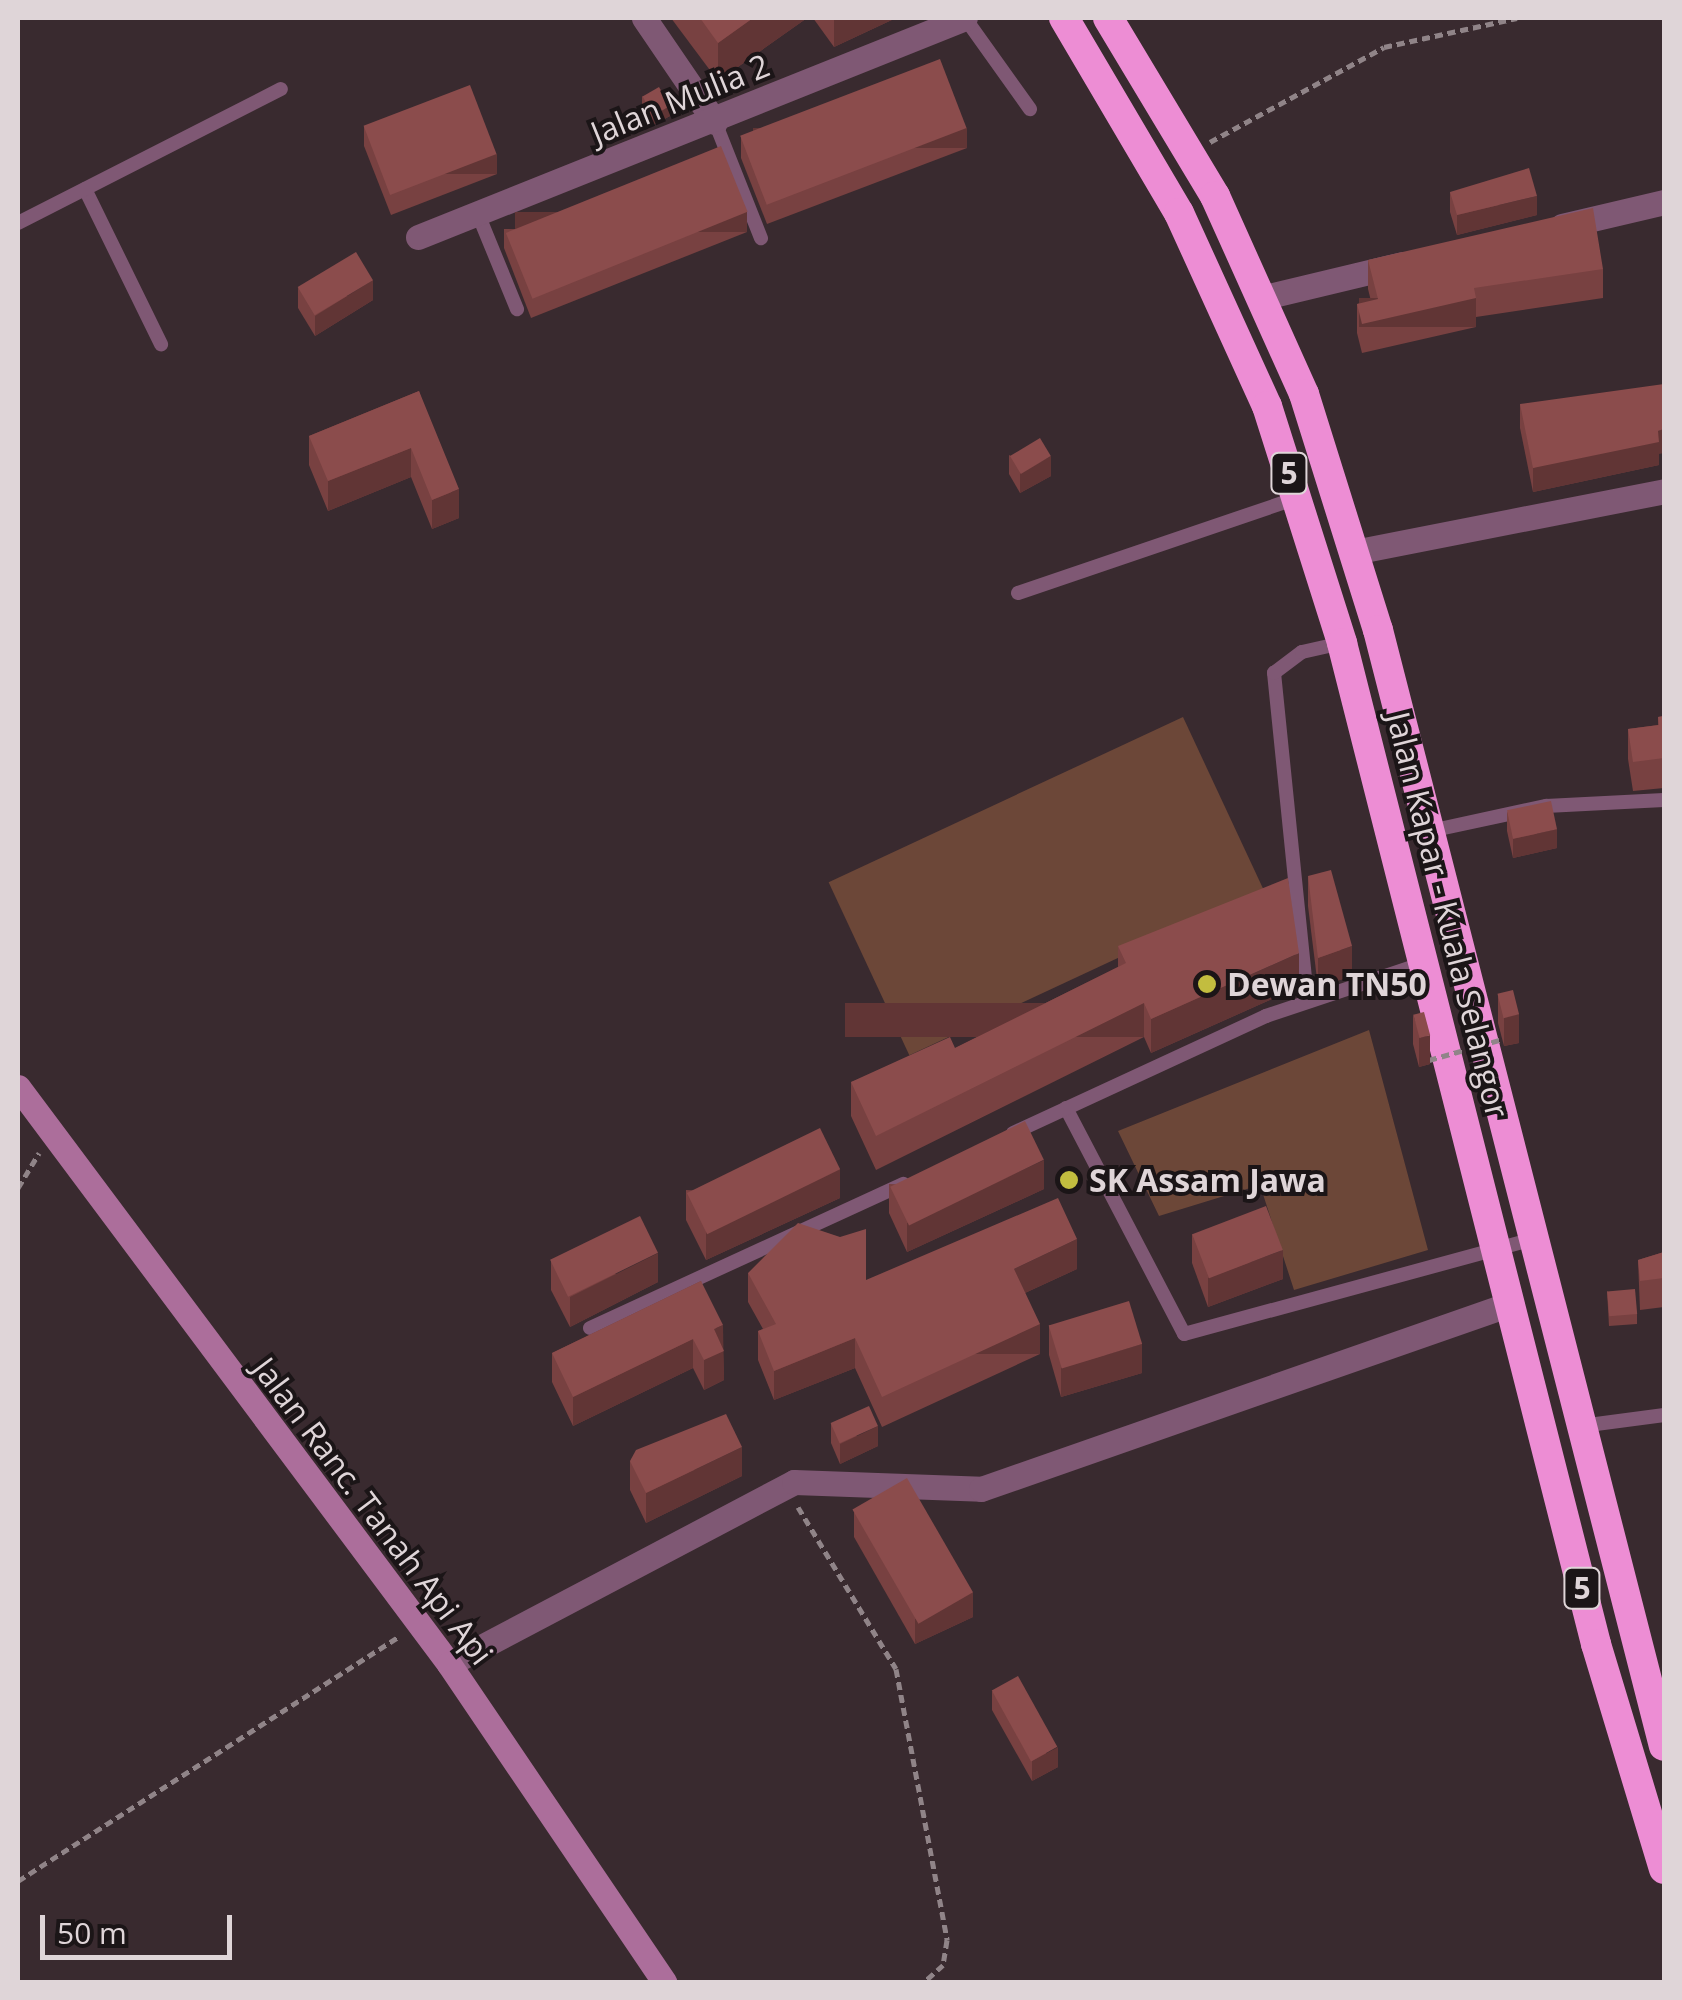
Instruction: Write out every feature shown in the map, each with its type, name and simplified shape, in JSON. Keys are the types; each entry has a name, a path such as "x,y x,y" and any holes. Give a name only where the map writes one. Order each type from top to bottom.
{"highway":[{"name":"Jalan Kapar - Kuala Selangor","path":"1064,18 1179,213 1267,406 1342,643 1510,1304 1664,1869"},
{"name":"Jalan Kapar - Kuala Selangor","path":"1108,18 1190,153 1265,296 1354,552 1580,1426 1654,1671 1664,1746"},
{"path":"1424,963 1460,952"}],"street":[{"path":"644,18 715,122"},
{"name":"Jalan Mulia 2","path":"418,238 715,122 965,18"},
{"path":"1531,234 1664,202"},
{"path":"1265,296 1436,256"},
{"path":"1354,552 1664,490"},
{"name":"Jalan Ranc. Tanah Api Api","path":"18,1087 449,1664 664,1982"},
{"path":"449,1664 782,1488 808,1480 981,1489 1510,1304"}],"lane":[{"path":"965,18 1030,109"},
{"path":"18,223 281,89"},
{"path":"715,122 761,238"},
{"path":"85,189 161,344"},
{"path":"478,214 517,309"},
{"path":"1018,593 1296,498"},
{"path":"1305,978 1291,911 1293,790 1274,673 1302,652 1342,643"},
{"path":"1429,831 1546,806 1664,800"},
{"path":"996,1141 1266,1016 1424,963"},
{"path":"1066,1108 1184,1334 1533,1239"},
{"path":"590,1328 925,1174"},
{"path":"1580,1426 1664,1415"}],"path":[{"path":"1190,153 1384,47 1517,18"},
{"path":"1429,1060 1514,1035"},
{"path":"18,1188 49,1132"},
{"path":"782,1488 866,1607 896,1670 947,1940 943,1965 924,1982"},
{"path":"18,1880 419,1624"}],"shaded area":[{"path":"1183,717 1264,890 909,1055 829,882"},
{"path":"1369,1030 1428,1250 1294,1290 1260,1185 1159,1216 1118,1131"}],"building":[{"path":"700,18 753,18 718,43"},
{"path":"940,59 967,128 767,205 740,136"},
{"path":"470,85 497,154 390,195 364,126"},
{"path":"659,87 670,106 654,116 643,96"},
{"path":"721,146 748,212 532,299 506,233"},
{"path":"1529,168 1537,196 1457,215 1450,192"},
{"path":"1593,208 1603,269 1474,288 1476,298 1362,324 1357,304 1378,299 1368,260"},
{"path":"356,252 373,280 315,315 298,287"},
{"path":"1664,384 1664,429 1658,431 1659,442 1533,468 1520,404"},
{"path":"419,391 459,489 432,500 411,448 328,481 309,436"},
{"path":"1040,438 1051,456 1021,474 1010,456"},
{"path":"1664,716 1664,758 1633,762 1628,729 1659,725 1658,717"},
{"path":"1551,801 1557,829 1513,839 1507,810"},
{"path":"1331,870 1352,946 1318,958 1308,876"},
{"path":"1288,878 1299,953 1151,1019 1144,1003 876,1136 851,1082 950,1037 955,1048 1126,963 1118,946"},
{"path":"1513,990 1519,1014 1504,1018 1497,994"},
{"path":"1424,1012 1430,1035 1420,1038 1413,1015"},
{"path":"1025,1121 1044,1160 909,1225 890,1187"},
{"path":"820,1128 840,1169 707,1234 687,1193"},
{"path":"1058,1198 1077,1239 1014,1269 1040,1324 882,1397 855,1338 774,1371 758,1331 776,1324 748,1273 798,1223 840,1237 866,1229 866,1280"},
{"path":"1266,1206 1283,1250 1209,1278 1192,1234"},
{"path":"640,1216 658,1253 568,1297 550,1260"},
{"path":"1664,1252 1664,1278 1640,1281 1638,1260"},
{"path":"701,1281 723,1325 714,1329 724,1351 704,1360 693,1339 573,1397 552,1353"},
{"path":"1635,1289 1637,1314 1609,1316 1607,1291"},
{"path":"1129,1301 1142,1344 1062,1369 1049,1326"},
{"path":"869,1406 878,1426 840,1443 831,1423"},
{"path":"726,1414 742,1447 646,1493 630,1461 636,1450"},
{"path":"907,1478 973,1592 918,1624 852,1510"},
{"path":"1018,1676 1057,1747 1031,1761 992,1691"}],"place":[{"name":"Dewan TN50","path":"1207,984"},
{"name":"SK Assam Jawa","path":"1069,1180"}]}
